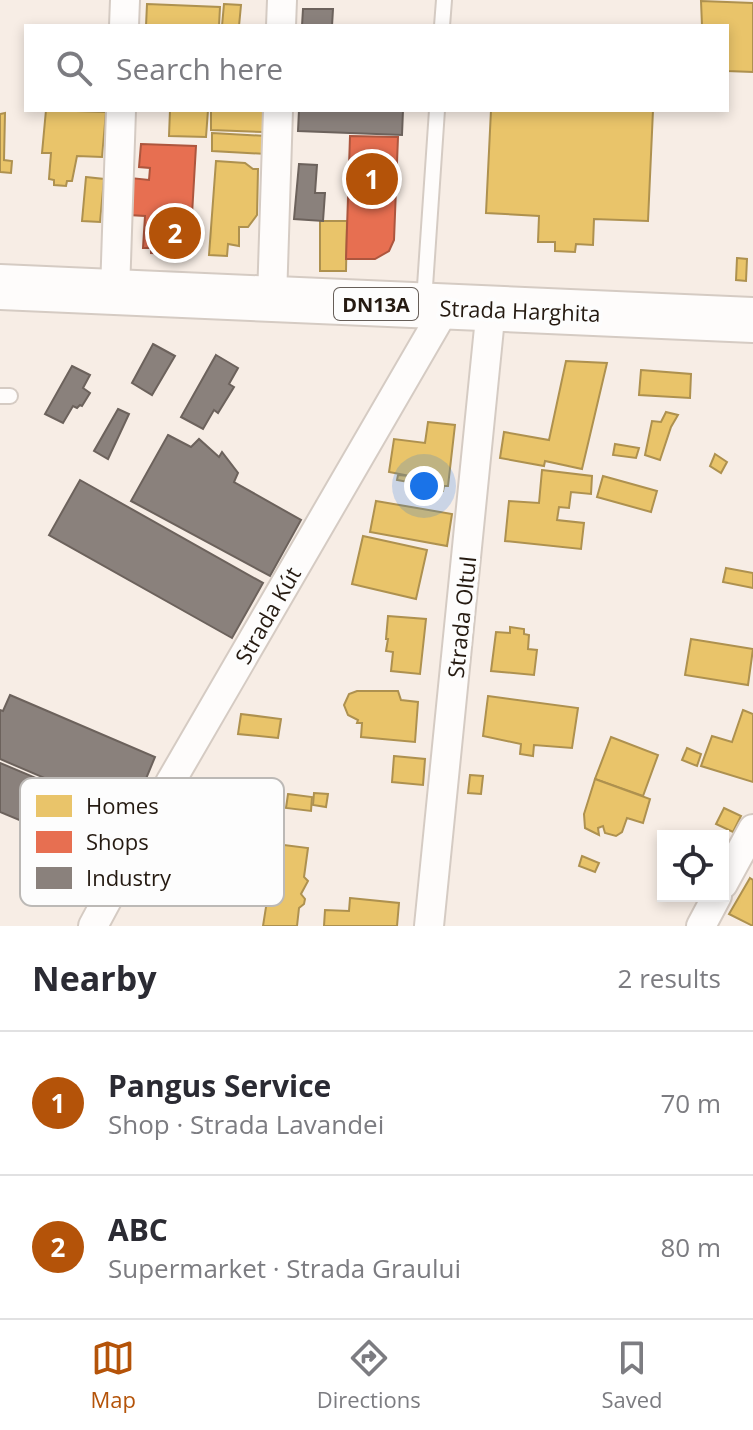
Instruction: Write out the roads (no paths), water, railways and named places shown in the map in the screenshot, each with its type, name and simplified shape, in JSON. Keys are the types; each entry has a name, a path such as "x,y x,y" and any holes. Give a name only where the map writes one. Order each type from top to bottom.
{"main road":[{"name":"Strada Harghita","path":"0,287 753,320"}],"street":[{"path":"124,24 125,0"},
{"path":"281,24 282,0"},
{"path":"115,292 121,112"},
{"path":"272,299 278,112"},
{"name":"Strada Kút","path":"173,778 435,306"},
{"name":"Strada Oltul","path":"429,926 491,308"},
{"path":"729,873 753,829"},
{"path":"701,926 714,902"},
{"name":"Strada Kút","path":"93,926 104,906"}],"lane":[{"path":"442,24 444,0"},
{"path":"435,306 437,112"}],"place":[{"name":"Pangus Service","path":"372,179"},
{"name":"ABC","path":"175,233"}]}
